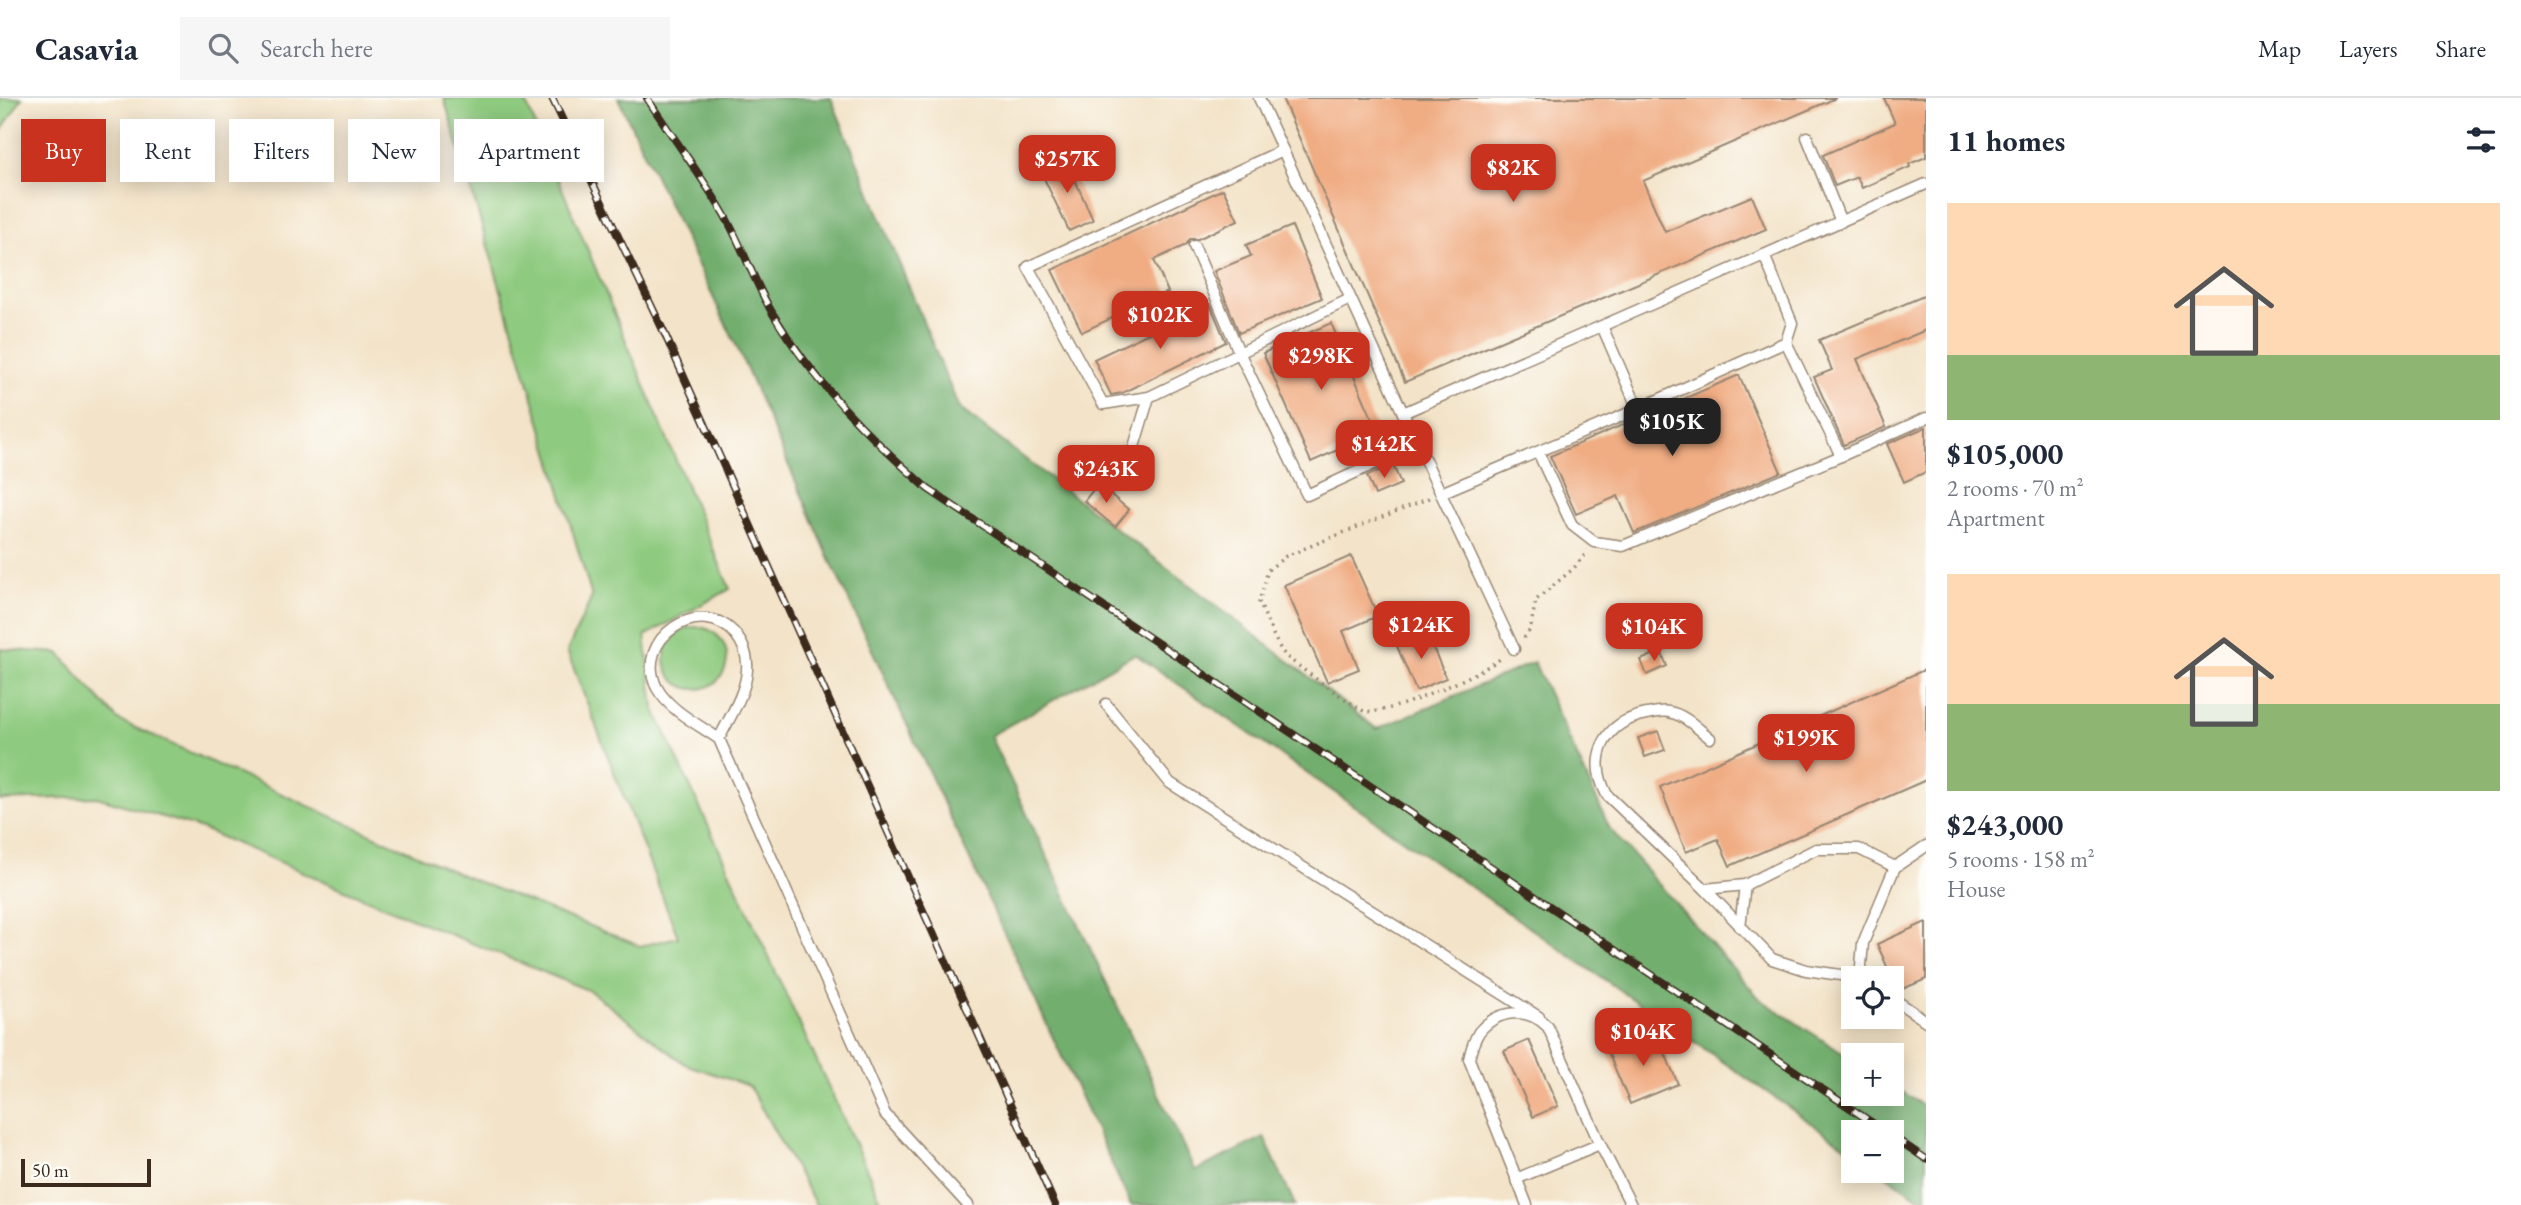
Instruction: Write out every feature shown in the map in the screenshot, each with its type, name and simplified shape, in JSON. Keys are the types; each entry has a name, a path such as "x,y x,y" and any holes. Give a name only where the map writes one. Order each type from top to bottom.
{"lane":[{"path":"1259,98 1514,649"},
{"path":"1807,137 1841,222"},
{"path":"1283,150 1028,267 1103,404 1149,397 1350,299"},
{"path":"1403,413 1926,184"},
{"path":"1194,246 1239,352 1307,495 1417,444"},
{"path":"1764,255 1792,323 1786,342 1841,456"},
{"path":"1602,326 1638,409"},
{"path":"1441,494 1786,342"},
{"path":"1124,480 1149,397"},
{"path":"1538,452 1573,525 1594,542 1623,546 1926,418"},
{"path":"719,739 745,684 745,650 733,632 714,620 692,619 681,622 663,635 653,654 656,686 670,703 719,739 886,1114 968,1205"},
{"path":"1106,704 1170,782 1539,1017 1548,1027 1600,1144 1631,1205"},
{"path":"1710,738 1681,716 1666,711 1635,717 1610,731 1597,758 1598,779 1606,795 1772,959 1806,970 1841,975"},
{"path":"1862,966 1863,943 1895,867 1926,846"},
{"path":"1704,889 1745,885 1816,849 1859,849 1895,867"},
{"path":"1740,927 1745,885"},
{"path":"1904,1006 1926,1021"},
{"path":"1527,1205 1469,1059 1479,1033 1494,1018 1509,1013 1539,1017"},
{"path":"1516,1179 1600,1144"}],"path":[{"path":"1441,494 1286,556 1268,570 1259,602 1284,655 1363,711 1387,709 1490,667 1514,649 1530,630 1536,600 1574,568 1594,542"}],"green space":[{"path":"0,98 22,98 0,133"},
{"path":"444,98 524,98 533,119 454,119 454,132"},
{"path":"618,98 831,98 959,408 1377,729 1534,662 1610,829 1760,999 1841,1052 1841,1106 1904,1106 1904,1093 1926,1108 1926,1203 1897,1183 1904,1183 1904,1120 1841,1120 1841,1144 1135,654 990,736 1195,1171 1264,1137 1295,1205 1131,1205 831,562 736,345"},
{"path":"469,182 559,182 730,589 645,636 654,708 883,1205 816,1205 749,1086 685,1064 590,991 202,829 97,797 0,800 0,649 59,653 118,720 464,876 640,946 678,937 567,651 592,597"},
{"path":"690,627 702,627 718,636 725,646 725,670 718,680 702,689 690,689 679,684 670,675 665,664 665,652 670,641 679,632"}],"building":[{"path":"1282,98 1836,98 1643,181 1665,232 1752,196 1766,229 1405,382"},
{"path":"1884,98 1926,98 1926,157 1862,188 1857,177 1835,186 1823,155 1895,123"},
{"path":"1066,160 1093,220 1069,231 1041,172"},
{"path":"1223,189 1238,220 1198,239 1190,239 1186,245 1154,260 1168,292 1082,332 1052,270"},
{"path":"1292,226 1322,298 1239,333 1214,271 1251,256 1246,245"},
{"path":"1926,295 1926,330 1857,359 1886,427 1844,445 1814,377 1832,370 1819,340"},
{"path":"1210,304 1226,342 1122,393 1111,395 1094,359"},
{"path":"1331,323 1378,432 1311,462 1263,353"},
{"path":"1739,375 1781,472 1634,533 1618,496 1576,514 1550,456"},
{"path":"1926,427 1926,472 1904,482 1887,444"},
{"path":"1393,465 1401,484 1375,495 1367,476"},
{"path":"1098,484 1129,510 1115,527 1084,501"},
{"path":"1351,556 1378,616 1343,631 1359,669 1327,682 1284,585"},
{"path":"1426,631 1446,678 1416,691 1396,644"},
{"path":"1661,651 1667,666 1647,675 1641,660"},
{"path":"1926,669 1926,780 1730,866 1718,839 1686,852 1660,787"},
{"path":"1658,731 1665,750 1645,757 1638,738"},
{"path":"1926,922 1926,979 1904,988 1904,966 1887,966 1877,944"},
{"path":"1656,1032 1678,1084 1630,1104 1608,1052"},
{"path":"1529,1040 1558,1106 1533,1117 1504,1051"}],"railway":[{"path":"552,98 662,328 1055,1205"},
{"path":"647,98 721,209 766,301 789,339 843,407 928,489 1868,1120"},
{"path":"1904,1144 1926,1159"}]}
